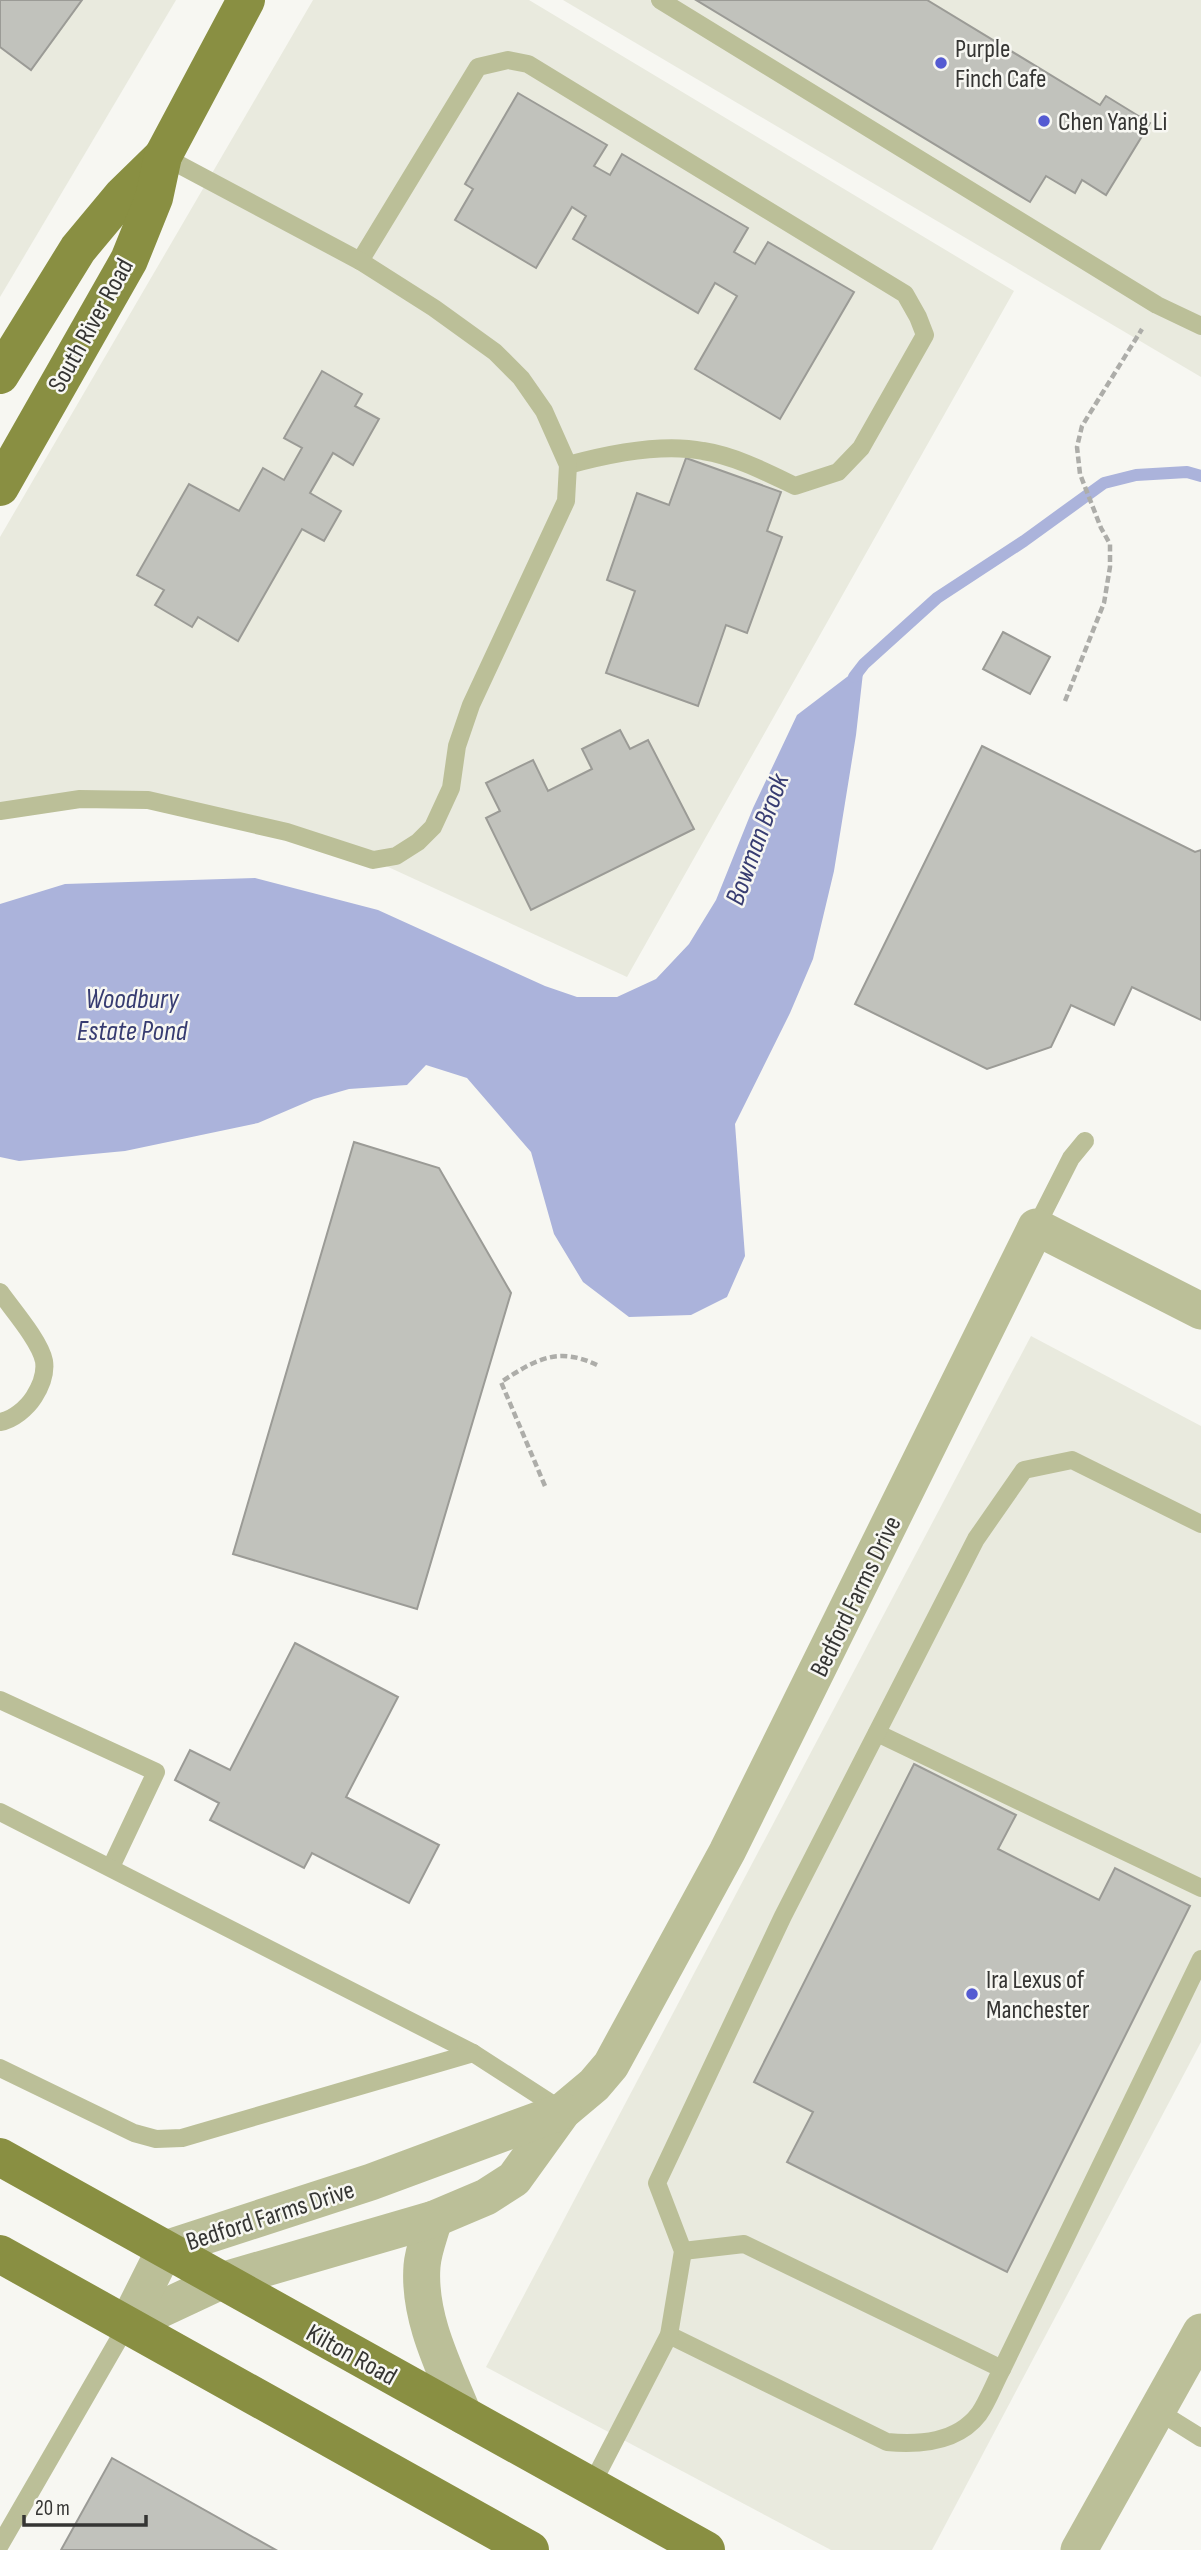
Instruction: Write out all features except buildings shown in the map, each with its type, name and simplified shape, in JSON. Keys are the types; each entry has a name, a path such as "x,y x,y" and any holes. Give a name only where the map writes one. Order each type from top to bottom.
{"main road":[{"name":"South River Road","path":"0,488 129,260 154,198 163,156 246,0"},
{"name":"South River Road","path":"0,375 78,249 123,195 163,156"},
{"name":"Kilton Road","path":"0,2157 706,2550"},
{"path":"0,2254 530,2550"}],"street":[{"path":"1036,1227 1201,1311"},
{"name":"Bedford Farms Drive","path":"127,2325 221,2281 434,2219 486,2197 514,2179 563,2111 594,2085 611,2065 727,1852 1036,1227"},
{"name":"Bedford Farms Drive","path":"127,2325 165,2249 371,2182 563,2111"},
{"path":"434,2219 422,2263 421,2292 435,2343 464,2416"},
{"path":"1079,2550 1201,2332"}],"lane":[{"path":"660,0 1157,304 1201,326"},
{"path":"360,261 478,67 508,60 528,64 905,294 918,317 925,335 861,447 838,472 795,485 745,463 702,450 671,449 610,455 568,465"},
{"path":"0,811 80,799 148,800 287,832 373,860 397,856 418,842 433,827 451,788 457,746 471,705 566,501 568,465 544,411 521,378 495,352 360,261 163,156"},
{"path":"1036,1227 1071,1158 1085,1141"},
{"path":"0,1292 29,1331 44,1361 42,1384 28,1406 6,1421 0,1422"},
{"path":"591,2486 669,2335 683,2251 657,2183 783,1916 976,1539 1024,1470 1072,1460 1201,1524"},
{"path":"0,1700 156,1772 111,1867"},
{"path":"877,1733 1201,1888"},
{"path":"0,1812 473,2053 563,2111"},
{"path":"669,2335 887,2442 914,2445 939,2440 961,2431 979,2414 1002,2370 1201,1959"},
{"path":"0,2068 134,2133 156,2139 182,2137 473,2053"},
{"path":"683,2251 744,2244 1002,2370"},
{"path":"0,2545 127,2325"},
{"path":"1158,2411 1201,2438"}],"path":[{"path":"1065,701 1104,603 1110,568 1111,544 1101,528 1080,474 1077,447 1082,426 1157,304"},
{"path":"545,1486 501,1382 544,1358 563,1354 583,1358 597,1365"}],"shaded area":[{"path":"0,0 176,0 0,297"},
{"path":"313,0 529,0 1014,291 627,977 373,860 148,800 0,811 0,537"},
{"path":"563,0 1201,0 1201,377"},
{"path":"1031,1336 1201,1426 1201,2042 932,2550 831,2550 486,2367"}],"water":[{"name":"Woodbury Estate Pond","path":"864,664 856,735 834,871 813,959 790,1013 735,1124 745,1256 727,1297 691,1315 629,1317 583,1282 554,1234 531,1152 467,1078 426,1065 407,1085 349,1089 314,1099 258,1123 125,1151 19,1161 0,1157 0,904 65,884 255,878 378,910 545,986 577,997 617,997 656,979 689,944 716,900 753,808 797,715"}],"waterway":[{"name":"Bowman Brook","path":"854,677 864,664 937,598 1024,541 1104,483 1136,475 1187,472 1201,476"}],"place":[{"name":"Purple Finch Cafe","path":"941,63"},
{"name":"Chen Yang Li","path":"1044,121"},
{"name":"Ira Lexus of Manchester","path":"972,1994"}]}
